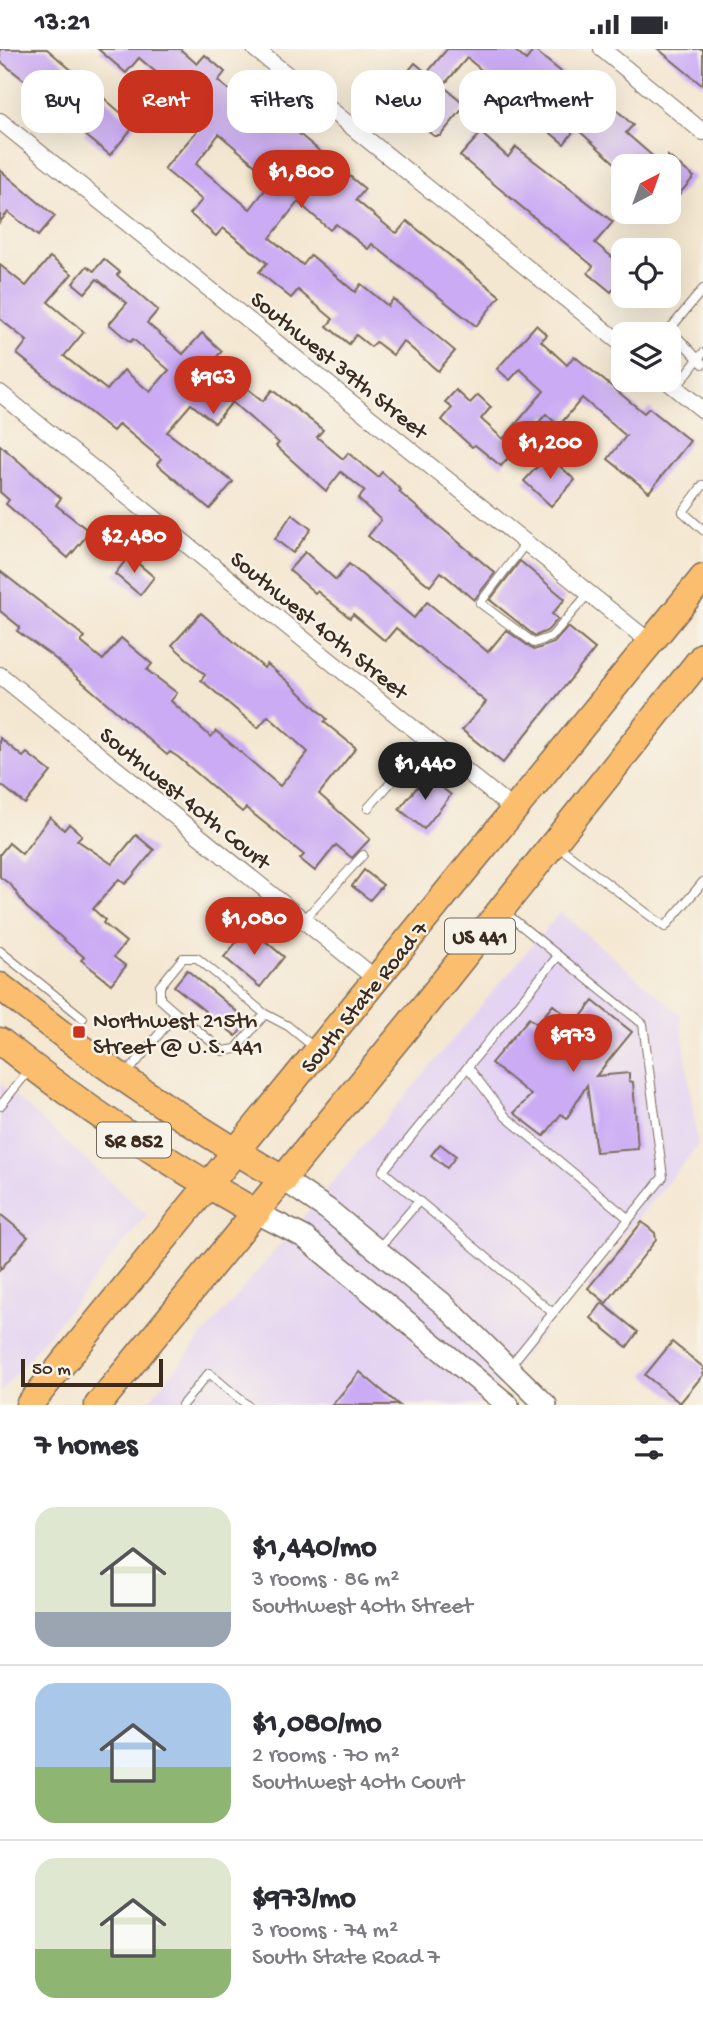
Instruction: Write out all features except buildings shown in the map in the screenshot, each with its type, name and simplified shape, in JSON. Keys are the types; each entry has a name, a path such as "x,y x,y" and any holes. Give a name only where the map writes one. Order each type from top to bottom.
{"main road":[{"name":"South State Road 7","path":"209,1186 703,579"},
{"name":"US 441","path":"99,1405 284,1180 703,656"},
{"name":"SR 852","path":"0,986 124,1078 284,1180"},
{"name":"SR 852","path":"0,1041 158,1157 257,1213"},
{"name":"US 441","path":"29,1405 209,1186"}],"street":[{"path":"255,49 611,335"},
{"path":"611,52 703,132"},
{"name":"Southwest 39th Street","path":"0,121 651,643"},
{"path":"681,392 703,410"},
{"name":"Southwest 40th Street","path":"0,393 514,810"},
{"name":"Southwest 40th Court","path":"0,675 376,979"},
{"path":"284,1180 442,1303 547,1405"},
{"path":"257,1213 304,1237 508,1405"}],"lane":[{"path":"681,376 701,359 670,329 703,289"},
{"path":"703,485 683,512 703,530"},
{"path":"526,543 480,603 514,630 534,643 551,637 589,593"},
{"path":"368,809 428,741"},
{"path":"553,842 665,927 703,881"},
{"path":"303,921 363,855"},
{"path":"501,909 643,1024 663,1177 508,1368"},
{"path":"0,951 83,1018"},
{"path":"553,1313 383,1171 558,956"},
{"path":"265,1014 236,1049 223,1051 160,999 160,986 183,958 197,958 265,1014 288,1026 318,1051"},
{"path":"124,1078 176,1013"},
{"path":"0,1106 32,1066"},
{"path":"468,1067 506,1117 629,1219"},
{"path":"377,1250 419,1201"},
{"path":"182,1405 209,1373 247,1405"}],"shaded area":[{"path":"560,912 680,1014 698,1146 482,1405 145,1405"},
{"path":"0,1083 147,1215 0,1393"}],"place":[{"name":"Northwest 215th Street @ U.S. 441","path":"79,1032"}]}
